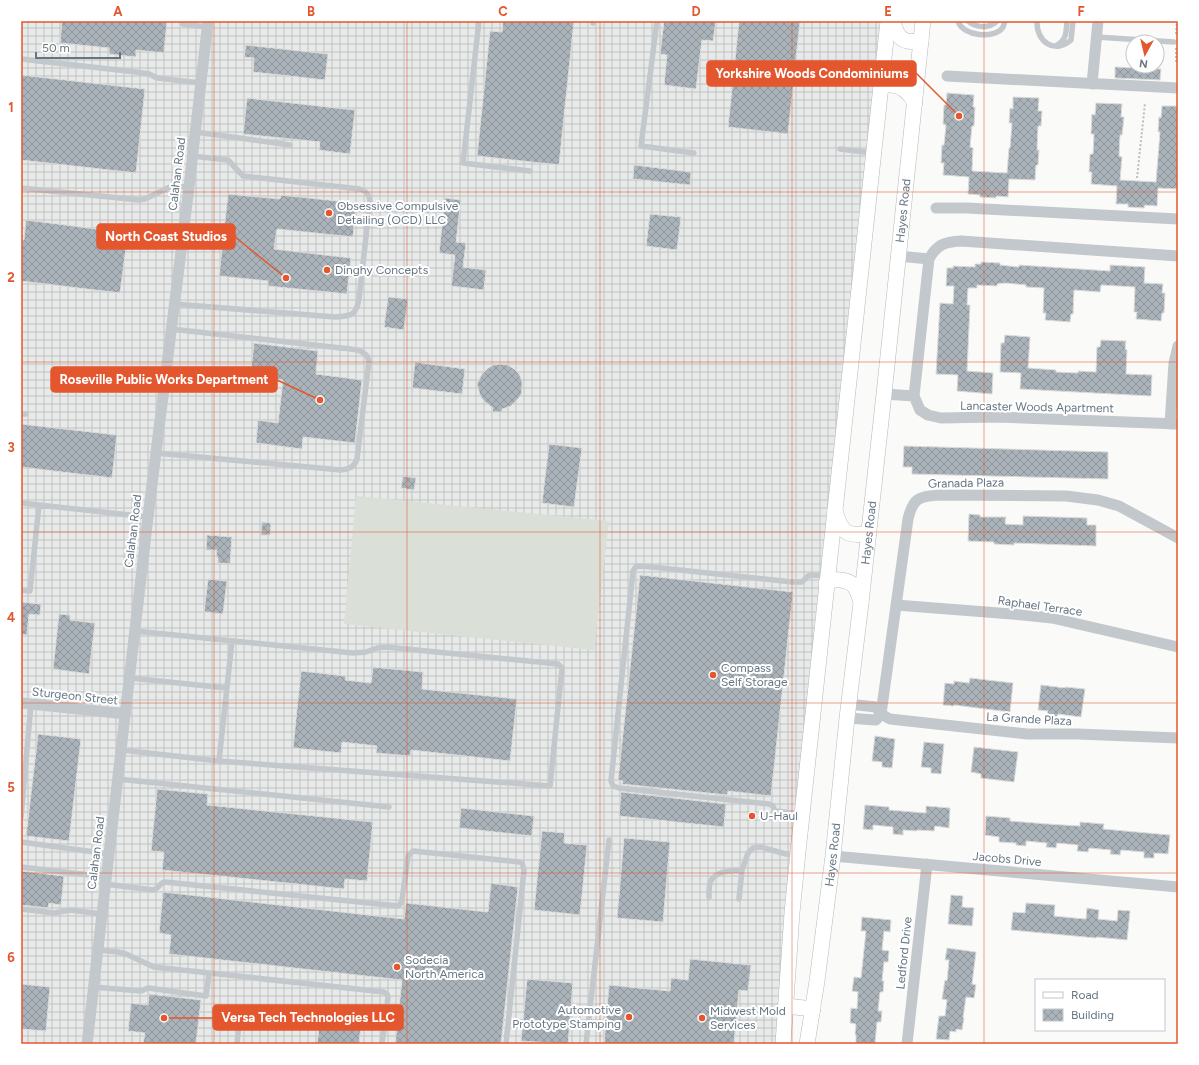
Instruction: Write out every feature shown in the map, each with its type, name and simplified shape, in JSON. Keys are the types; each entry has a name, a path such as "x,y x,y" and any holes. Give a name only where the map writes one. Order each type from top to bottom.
{"street":[{"path":"783,1044 797,855 888,21"},
{"path":"893,21 897,34 902,38 911,42 921,40"},
{"name":"Hayes Road","path":"807,1044 833,856 847,711 869,533 923,21"},
{"path":"1092,84 1098,21"},
{"name":"Calahan Road","path":"87,1044 207,24"},
{"path":"947,76 1178,88"},
{"path":"881,83 899,87 909,94 915,103"},
{"path":"936,208 1178,219"},
{"path":"884,394 914,396 929,259 932,252 939,245 951,241 961,241 1178,256"},
{"path":"898,256 929,259"},
{"name":"Lancaster Woods Apartment","path":"914,396 920,410 928,416 941,418 997,417 1174,424 1174,363 1178,346"},
{"name":"Granada Plaza","path":"881,714 908,519 910,509 914,502 919,498 928,495 1066,496 1098,500 1119,506 1178,538"},
{"path":"834,510 839,524 847,533 856,535 869,533"},
{"path":"827,580 837,580 851,583 856,590 861,603"},
{"name":"Raphael Terrace","path":"896,605 1052,618 1178,647"},
{"name":"Sturgeon Street","path":"26,703 126,714"},
{"path":"847,711 876,720 881,714"},
{"name":"La Grande Plaza","path":"881,714 890,719 1027,734 1078,734 1178,738"},
{"name":"Jacobs Drive","path":"833,856 1178,887"},
{"name":"Ledford Drive","path":"907,1044 927,864"},
{"path":"786,1006 813,1009"}],"lane":[{"path":"181,21 183,24 207,24"},
{"path":"479,21 463,163 530,171"},
{"path":"657,21 641,146 694,153"},
{"path":"958,21 966,31 980,34 996,33 1003,27 1005,21"},
{"path":"968,21 973,25 980,27 994,24 997,21"},
{"path":"1037,21 1037,28 1041,39 1049,45 1055,46 1062,46 1071,40 1073,21"},
{"path":"1055,46 1062,42 1065,37 1067,21"},
{"path":"1096,37 1174,42"},
{"path":"21,59 136,72 149,74 157,78 201,83"},
{"path":"848,75 881,83"},
{"path":"195,132 290,145"},
{"path":"840,149 874,153"},
{"path":"174,304 335,317 353,314 357,308 359,299 370,201 368,193 360,189 242,176 228,160 192,156"},
{"path":"21,188 139,200 145,199 172,186 188,187"},
{"path":"156,453 341,470 352,468 357,459 369,361 364,353 354,350 171,328"},
{"path":"21,503 148,517"},
{"path":"21,590 30,591 39,505"},
{"path":"802,814 775,811 773,806 769,804 613,786 611,781 632,579 635,568 637,566 642,566 792,582 802,582 806,577 812,575 827,580"},
{"path":"122,750 219,761 550,786 551,779 562,668 558,664 386,647 377,648 366,652 353,653 135,631"},
{"path":"219,761 232,641"},
{"path":"130,678 227,688"},
{"path":"21,817 26,703"},
{"path":"118,779 389,807"},
{"path":"586,1044 609,840"},
{"path":"21,842 109,854"},
{"path":"739,899 742,870 748,853 753,848 761,847 786,854 797,855"},
{"path":"21,867 106,880 153,890 158,889 162,882 165,882 398,906 402,900 408,856 413,850 522,863 524,870 506,1044"},
{"path":"709,897 710,882 715,877 729,870 742,870"},
{"path":"21,909 54,913 70,910 102,914"},
{"path":"98,950 126,954 154,967 384,992 388,996 382,1044"},
{"path":"93,987 141,991 148,988 206,996 209,973"},
{"path":"237,1044 239,1024"}],"path":[{"path":"1137,178 1145,103"}],"shaded area":[{"path":"21,21 881,21 777,1044 21,1044"},
{"path":"356,496 609,521 594,650 344,624"}],"building":[{"path":"62,21 167,21 164,53 136,50 136,57 109,54 109,48 60,43"},
{"path":"503,21 574,21 559,165 477,156 490,31 502,32"},
{"path":"664,21 716,21 713,41 702,40 696,89 664,85 667,55 660,54"},
{"path":"739,21 800,21 788,134 728,127"},
{"path":"246,45 328,54 325,80 253,72 254,58 244,57"},
{"path":"1115,67 1125,67 1125,74 1161,74 1160,80 1115,78"},
{"path":"21,75 145,89 136,173 21,160"},
{"path":"947,93 974,95 974,126 972,126 970,147 973,148 972,171 1007,173 1012,123 1009,123 1010,108 1013,109 1013,97 1039,98 1038,111 1042,111 1041,126 1038,126 1037,150 1039,150 1035,180 1009,179 1008,197 996,196 996,198 980,197 980,195 968,194 969,177 943,175 944,163 941,163 942,145 944,145 946,125 943,124 944,105 946,105"},
{"path":"247,98 355,110 350,154 319,150 320,142 243,134"},
{"path":"1096,103 1122,104 1121,117 1124,117 1122,135 1120,135 1119,156 1122,157 1120,180 1156,182 1160,132 1158,132 1159,117 1161,118 1162,106 1178,106 1178,189 1158,188 1157,206 1145,205 1144,208 1128,207 1128,204 1116,204 1117,186 1091,184 1092,172 1089,172 1090,154 1093,154 1094,134 1091,134 1092,114 1095,115"},
{"path":"634,165 691,172 690,185 633,179"},
{"path":"228,194 280,199 281,195 356,203 353,237 277,229 274,249 351,258 347,294 268,286 268,281 219,276"},
{"path":"445,198 461,200 456,242 466,243 463,267 486,270 484,290 451,286 455,255 439,253"},
{"path":"650,214 681,217 677,250 646,246"},
{"path":"26,220 128,233 120,293 21,281 21,240 24,240"},
{"path":"981,262 1000,263 1000,265 1019,267 1019,265 1110,271 1110,265 1145,267 1144,283 1163,284 1162,293 1165,293 1164,313 1162,313 1161,321 1136,319 1137,312 1134,312 1135,287 1101,285 1100,292 1074,290 1073,314 1071,314 1070,322 1045,320 1046,313 1043,313 1044,288 1026,287 1026,285 1005,283 997,284 997,286 977,285 977,288 968,288 967,305 970,305 967,371 993,373 992,394 957,391 958,375 936,374 940,303 953,304 954,286 946,286 947,268 953,268 953,266 975,267 975,264 981,264"},
{"path":"388,297 408,299 404,330 384,327"},
{"path":"1005,335 1030,337 1028,368 1056,370 1056,372 1096,372 1097,347 1100,347 1101,340 1126,341 1126,374 1152,375 1151,396 1020,389 1021,373 1000,372 1001,343 1004,343"},
{"path":"254,343 318,351 316,374 362,380 355,443 303,437 302,449 256,443 258,420 278,423 283,380 250,376"},
{"path":"415,362 465,369 462,394 412,388"},
{"path":"493,365 508,365 519,374 522,381 521,395 511,406 502,409 502,412 492,412 493,408 484,401 480,395 477,384 482,374 487,369"},
{"path":"21,424 117,435 112,478 21,467"},
{"path":"549,444 582,448 574,507 542,503"},
{"path":"904,446 1108,452 1108,479 912,474 912,467 903,467"},
{"path":"403,476 416,478 414,490 401,488"},
{"path":"969,514 980,515 980,517 1006,517 1005,524 1023,525 1023,516 1087,518 1087,525 1096,525 1096,546 1014,543 1014,545 994,544 994,542 968,541"},
{"path":"262,522 271,523 270,535 261,535"},
{"path":"207,535 232,537 230,564 218,563 218,557 216,557 217,550 206,550"},
{"path":"640,575 793,592 771,796 728,791 727,795 622,784 623,781 618,780"},
{"path":"208,579 227,581 223,614 204,612"},
{"path":"21,602 41,604 40,615 29,614 27,635 21,634"},
{"path":"59,614 70,615 70,620 95,623 89,674 53,669"},
{"path":"373,667 423,672 422,689 517,699 510,761 411,750 410,756 376,753 377,746 342,742 341,753 293,748 301,671 346,676 345,680 371,683"},
{"path":"970,678 1013,683 1010,712 943,705 945,683 954,684 954,681 969,683"},
{"path":"1041,685 1085,689 1081,717 1058,714 1057,717 1047,716 1048,711 1038,710"},
{"path":"38,734 81,739 69,841 26,836"},
{"path":"875,736 895,739 892,768 882,767 882,762 872,761"},
{"path":"924,742 944,744 941,774 931,773 931,768 921,767"},
{"path":"974,747 1018,752 1014,782 981,778 981,774 971,772"},
{"path":"157,789 208,794 207,805 373,822 367,881 345,879 344,889 162,870 164,852 151,851"},
{"path":"621,792 726,804 724,827 619,816"},
{"path":"865,805 889,807 889,810 926,813 926,806 950,808 949,828 935,826 934,831 903,830 903,835 893,834 893,827 873,825 873,830 863,829"},
{"path":"461,808 534,816 532,836 459,828"},
{"path":"986,816 1010,818 1010,821 1048,824 1080,826 1080,822 1104,824 1103,829 1170,835 1168,854 1154,853 1154,858 1144,858 1144,852 1121,850 1120,855 1110,854 1111,850 1089,848 1088,852 1077,851 1078,845 1057,843 1056,848 1046,847 1047,843 1026,841 1026,846 1016,845 1016,843 999,842 999,837 985,835"},
{"path":"542,831 565,833 564,843 587,845 580,915 534,910"},
{"path":"624,838 670,842 663,922 617,918"},
{"path":"21,871 64,876 61,905 49,903 48,908 21,905"},
{"name":"Sodecia North America","path":"491,883 518,887 501,1044 395,1044 402,980 169,954 171,935 159,933 163,892 404,919 406,903 488,912"},
{"path":"951,895 963,896 962,907 974,908 972,926 948,924"},
{"path":"1026,903 1055,905 1054,916 1086,919 1087,908 1099,910 1098,919 1117,921 1118,910 1130,911 1127,940 1011,930 1013,912 1025,913"},
{"path":"862,917 891,920 890,932 884,931 882,950 889,951 888,962 884,962 882,981 884,981 883,992 880,992 878,1011 882,1011 881,1022 877,1022 875,1044 856,1044 856,1024 850,1023 851,1008 857,1009 858,992 852,991 854,977 861,978 866,931 861,931"},
{"path":"947,948 976,952 972,984 976,985 974,998 966,997 962,1030 956,1029 956,1032 950,1031 949,1040 936,1039 939,1016 945,1016 947,1000 942,999 945,980 947,981 949,960 945,960"},
{"name":"Midwest Mold Services","path":"690,959 751,965 748,991 739,990 734,1044 604,1044 609,985 670,991 671,978 688,980"},
{"path":"527,979 573,983 568,1044 521,1041"},
{"path":"21,984 50,987 46,1031 21,1029"},
{"path":"149,994 201,1000 196,1044 143,1044 145,1033 128,1031 131,1003 148,1005"},
{"path":"321,1012 362,1016 359,1044 317,1044"}],"place":[{"name":"Yorkshire Woods Condominiums","path":"959,116"},
{"name":"Obsessive Compulsive Detailing (OCD) LLC","path":"329,213"},
{"name":"Dinghy Concepts","path":"327,270"},
{"name":"North Coast Studios","path":"286,278"},
{"name":"Roseville Public Works Department","path":"320,400"},
{"name":"Compass Self Storage","path":"713,675"},
{"name":"U-Haul","path":"752,816"},
{"name":"Sodecia North America","path":"397,967"},
{"name":"Automotive Prototype Stamping","path":"629,1017"},
{"name":"Versa Tech Technologies LLC","path":"164,1018"},
{"name":"Midwest Mold Services","path":"702,1018"}]}
